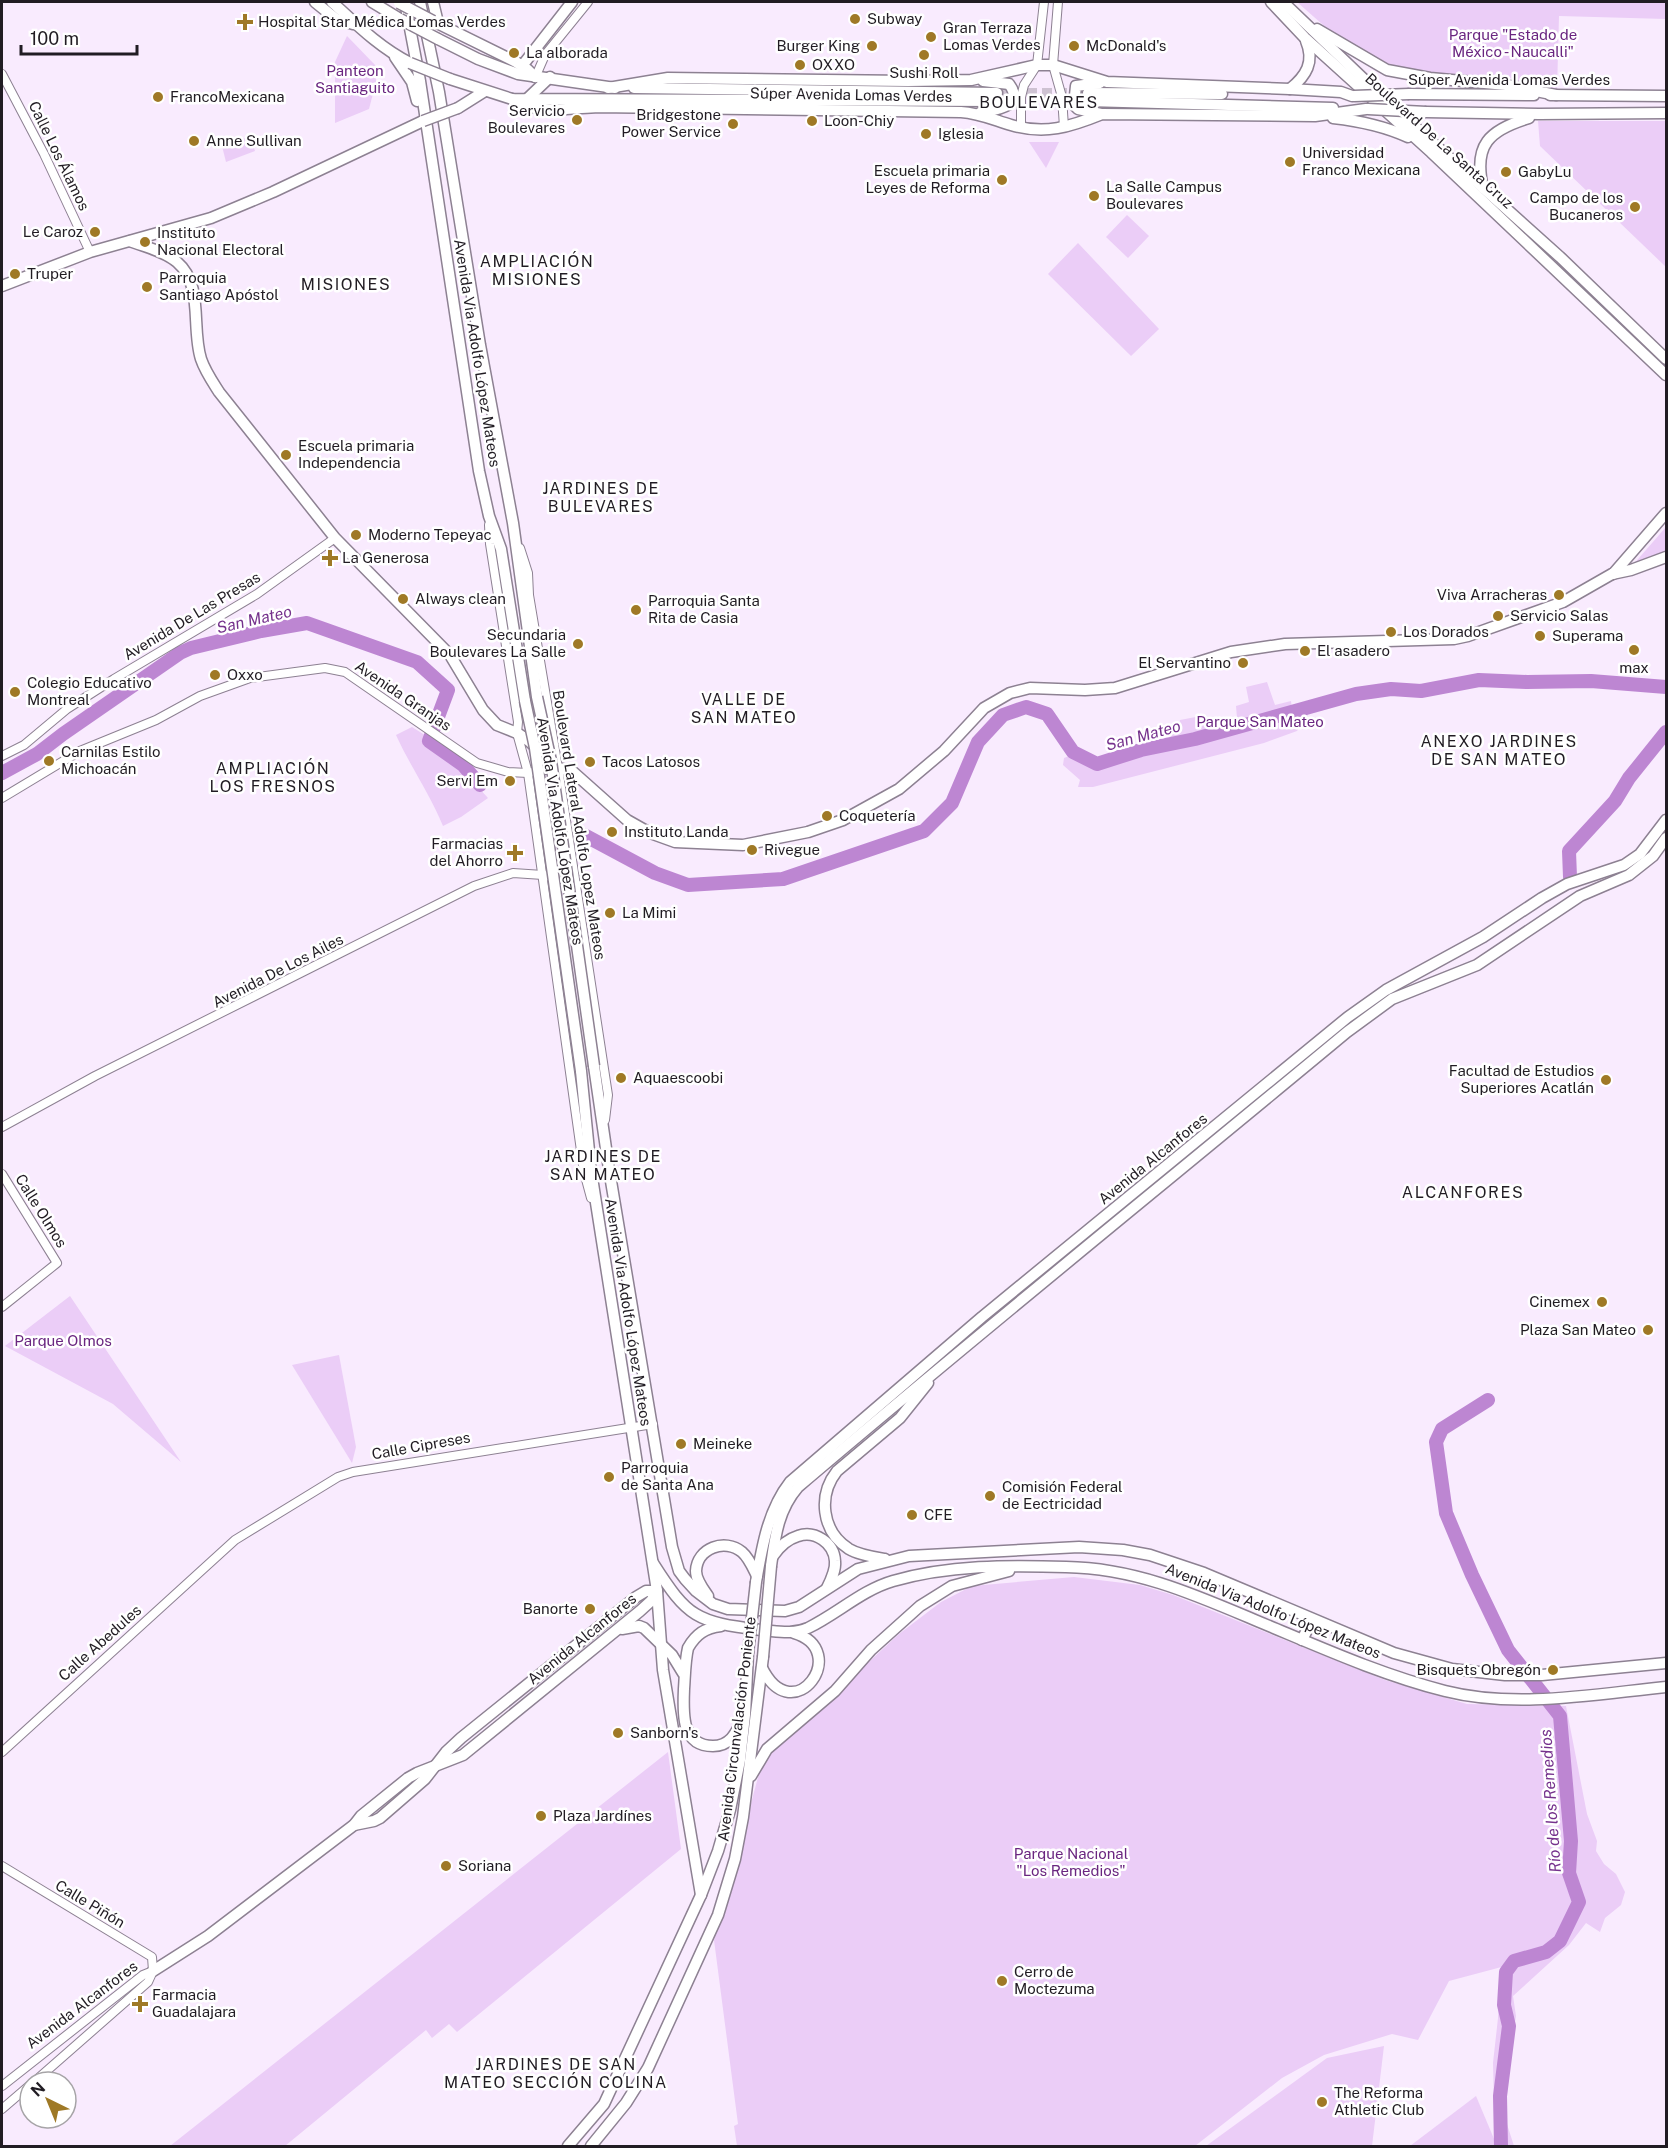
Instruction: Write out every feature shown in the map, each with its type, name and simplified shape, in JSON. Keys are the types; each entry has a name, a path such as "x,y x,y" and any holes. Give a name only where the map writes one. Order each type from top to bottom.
{"main road":[{"name":"Súper Avenida Lomas Verdes","path":"315,2 336,19 357,26"},
{"name":"Súper Avenida Lomas Verdes","path":"332,2 357,26 393,54 450,79 512,99 997,97 608,88 550,77 535,78 499,68 400,20 372,2"},
{"name":"Avenida Via Adolfo López Mateos","path":"400,2 420,81 479,471 489,516 501,549 525,701 535,748 581,1071 591,1171 653,1563 686,1608 702,1618 723,1625 794,1633 818,1623 868,1591 890,1581 914,1575 972,1568 1077,1567 1156,1580 1401,1678 1481,1697 1509,1699 1552,1697 1666,1687"},
{"path":"400,2 522,66 535,78"},
{"name":"Avenida Via Adolfo López Mateos","path":"420,2 439,92 480,345 513,523 537,697 550,761 604,1133 672,1547 680,1571 696,1591 713,1604 744,1611 785,1611 799,1607 858,1569 891,1560 1079,1547 1123,1550 1150,1554 1204,1573 1394,1653 1452,1669 1505,1675 1542,1675 1666,1663"},
{"path":"433,2 435,22"},
{"path":"522,66 572,2"},
{"name":"Boulevard De La Santa Cruz","path":"1271,2 1305,38 1431,152 1666,375"},
{"name":"Boulevard De La Santa Cruz","path":"1283,2 1393,107 1560,257 1666,358"},
{"path":"1299,18 1387,70 1420,76 1506,85 1556,95"},
{"path":"1290,89 1309,67 1310,51 1305,38"},
{"path":"393,54 412,82 421,122"},
{"name":"Súper Avenida Lomas Verdes","path":"608,88 668,78 971,80 1037,65 1053,65 1107,82 1290,89 1341,92 1353,96"},
{"path":"527,99 550,77"},
{"path":"971,80 1009,84 1012,89 1011,103 1008,107 977,113"},
{"path":"1102,114 1075,108 1074,88 1079,85 1107,82"},
{"path":"2,286 90,252 211,218 273,192 421,122 458,108 485,91"},
{"name":"Súper Avenida Lomas Verdes","path":"1666,96 1409,94 1088,97 1426,112 1666,113"},
{"name":"Súper Avenida Lomas Verdes","path":"512,99 519,104 542,109 598,107 977,113 1021,127 1038,129 1073,126 1102,114 1315,116 1367,109"},
{"path":"1483,188 1479,161 1481,151 1491,136 1506,125 1539,114"},
{"path":"1315,116 1360,121 1379,126 1408,137 1431,152"},
{"path":"130,241 165,254 187,272 193,285 195,322 201,358 208,376 335,538 450,655 483,710 497,725 517,733 558,768 572,771 627,820 650,833 675,842 743,845 808,832 843,820 898,789 944,751 984,708 1010,693 1030,688 1085,690 1115,688 1231,652 1285,644 1454,639 1485,631 1556,605 1612,574 1631,570 1666,557"},
{"path":"1612,574 1666,513"},
{"name":"Avenida Alcanfores","path":"757,1579 773,1510 780,1495 790,1482 982,1317 1348,1017 1399,982 1483,938 1567,884 1624,865 1640,854 1666,820"},
{"name":"Avenida Alcanfores","path":"772,1561 781,1513 788,1498 798,1487 946,1360 1078,1256 1354,1026 1392,999 1477,965 1580,896 1629,875 1653,856 1666,838"},
{"path":"1508,921 1515,941"},
{"path":"891,1560 864,1555 850,1550 842,1543 827,1521 824,1499 831,1479 837,1471 900,1418 946,1360"},
{"path":"772,1561 789,1539 808,1535 822,1539 834,1553 836,1563 827,1588"},
{"path":"713,1604 697,1579 696,1570 699,1560 713,1547 736,1548 744,1553 757,1579"},
{"name":"Avenida Circunvalación Poniente","path":"591,2146 626,2103 648,2068 718,1915 735,1859 748,1782 763,1662 772,1561"},
{"path":"653,1563 660,1643 701,1895"},
{"path":"748,1782 767,1749 835,1691 871,1650 920,1606 952,1586 1030,1566"},
{"name":"Avenida Circunvalación Poniente","path":"568,2146 604,2104 701,1895 718,1851 730,1810 740,1760 748,1653 757,1579"},
{"name":"Avenida Alcanfores","path":"153,1971 208,1936 354,1825 380,1818 416,1788 461,1738 636,1597 646,1591 657,1591"},
{"path":"657,1591 686,1608"},
{"name":"Avenida Alcanfores","path":"436,1766 463,1755 617,1630 651,1601 657,1591"},
{"path":"723,1625 704,1629 692,1640 688,1648 684,1677 684,1724 692,1739 702,1744 721,1746 734,1736 745,1715"},
{"path":"617,1630 639,1626 644,1628 678,1662 684,1677"},
{"path":"1302,1640 1306,1630 1313,1626 1353,1636"},
{"path":"763,1662 768,1680 784,1691 801,1690 810,1685 820,1665 818,1655 813,1644 794,1633"}],"street":[{"path":"535,78 545,55 588,2"},
{"path":"1021,127 1021,97 1024,85 1037,65 1044,2"},
{"path":"1058,2 1053,65 1062,97 1064,127"},
{"name":"Calle Los Álamos","path":"2,74 44,154 90,252"},
{"path":"489,516 490,544 518,722 517,733 528,773 584,1172 603,1248"},
{"name":"Boulevard Lateral Adolfo Lopez Mateos","path":"513,523 528,573 531,606 608,1095 604,1133"},
{"name":"Avenida De Las Presas","path":"2,756 24,744 67,709 114,679 257,594 335,538"},
{"name":"Avenida Granjas","path":"2,798 80,751 156,720 200,696 250,678 325,668 345,672 477,762 508,772 528,773 558,768"},
{"path":"541,863 547,866 561,864 570,854"},
{"name":"Avenida De Los Ailes","path":"2,1127 95,1076 474,886 513,873 543,875 574,882"},
{"name":"Calle Olmos","path":"2,1174 57,1263 2,1307"},
{"name":"Calle Cipreses","path":"216,1555 277,1513 345,1474 468,1452 653,1424"},
{"name":"Calle Abedules","path":"2,1752 216,1555"},
{"name":"Calle Piñón","path":"2,1866 152,1957 153,1971"},
{"name":"Avenida Alcanfores","path":"48,2070 148,1982 153,1971"},
{"name":"Avenida Alcanfores","path":"2,2086 143,1975 153,1971"},
{"path":"2,2109 18,2095"}],"green space":[{"name":"Parque \"Estado de México - Naucalli\"","path":"1297,2 1666,2 1666,19 1559,16 1557,91 1397,71 1339,39"},
{"name":"Panteon Santiaguito","path":"347,36 376,66 376,82 369,109 335,123 335,62"},
{"name":"Campo de los Bucaneros","path":"1538,121 1666,121 1666,267 1540,146"},
{"path":"250,136 255,151 226,162 222,146"},
{"path":"1029,142 1059,142 1046,168"},
{"path":"1127,215 1149,236 1128,258 1106,237"},
{"path":"1078,243 1159,329 1131,356 1048,274"},
{"path":"1666,527 1666,553 1632,566"},
{"name":"Parque San Mateo","path":"1267,682 1275,705 1291,701 1292,709 1314,706 1297,731 1264,743 1093,787 1078,787 1080,780 1063,765 1064,758 1074,754 1098,767 1139,749 1169,742 1170,730 1179,727 1180,720 1206,715 1211,725 1237,718 1236,706 1249,702 1246,687"},
{"path":"412,727 428,737 428,743 466,774 488,798 461,817 443,826 396,735"},
{"name":"Parque Olmos","path":"70,1296 181,1462 113,1404 5,1346"},
{"path":"339,1355 356,1447 352,1463 292,1365"},
{"name":"Parque Nacional \"Los Remedios\"","path":"1074,1577 1140,1585 1173,1595 1385,1680 1467,1704 1566,1706 1587,1814 1597,1841 1596,1851 1604,1864 1616,1874 1625,1892 1621,1905 1605,1918 1600,1932 1586,1923 1569,1945 1513,1996 1516,2016 1505,2118 1514,2146 1499,2146 1494,2103 1493,2063 1499,1992 1509,1965 1449,1981 1418,2040 1392,2034 1324,2055 1282,2078 1195,2146 737,2146 734,2126 738,2124 714,1940 760,1770 773,1751 830,1702 858,1672 899,1634 941,1602 972,1586"},
{"path":"668,1752 681,1849 457,2032 449,2024 432,2038 426,2030 285,2146 170,2146"},
{"name":"The Reforma Athletic Club","path":"1384,2046 1372,2146 1206,2146 1327,2058"},
{"name":"The Reforma Athletic Club","path":"1476,2096 1497,2146 1410,2146"}],"waterway":[{"name":"San Mateo","path":"2,773 37,754 180,653 191,648 261,631 307,623 417,662 448,690 429,741 463,765 480,785"},
{"name":"San Mateo","path":"584,835 655,873 688,885 783,879 924,831 952,803 978,742 1003,715 1026,707 1047,714 1073,752 1097,764 1141,750 1195,739 1356,694 1391,689 1421,691 1479,680 1591,681 1666,687"},
{"name":"Río de los Remedios","path":"1570,877 1569,851 1615,801 1629,778 1666,732"},
{"name":"Río de los Remedios","path":"1488,1400 1442,1429 1436,1442 1446,1513 1472,1575 1508,1650 1560,1716 1571,1841 1569,1873 1579,1902 1560,1941 1546,1952 1514,1961 1506,1972 1504,2005 1509,2026 1500,2096 1501,2146"}],"tunnel":[{"path":"997,93 1088,93"},
{"path":"998,101 1088,101"}],"place":[{"name":"Subway","path":"855,19"},
{"name":"Hospital Star Médica Lomas Verdes","path":"245,22"},
{"name":"Gran Terraza Lomas Verdes","path":"931,37"},
{"name":"Burger King","path":"872,46"},
{"name":"McDonald's","path":"1074,46"},
{"name":"La alborada","path":"514,53"},
{"name":"Sushi Roll","path":"924,55"},
{"name":"OXXO","path":"800,65"},
{"name":"FrancoMexicana","path":"158,97"},
{"name":"Servicio Boulevares","path":"577,120"},
{"name":"Loon-Chiy","path":"812,121"},
{"name":"Bridgestone Power Service","path":"733,124"},
{"name":"Iglesia","path":"926,134"},
{"name":"Anne Sullivan","path":"194,141"},
{"name":"Universidad Franco Mexicana","path":"1290,162"},
{"name":"GabyLu","path":"1506,172"},
{"name":"Escuela primaria Leyes de Reforma","path":"1002,180"},
{"name":"La Salle Campus Boulevares","path":"1094,196"},
{"name":"Campo de los Bucaneros","path":"1635,207"},
{"name":"Le Caroz","path":"95,232"},
{"name":"Instituto Nacional Electoral","path":"145,242"},
{"name":"Truper","path":"15,274"},
{"name":"Parroquia Santiago Apóstol","path":"147,287"},
{"name":"Escuela primaria Independencia","path":"286,455"},
{"name":"Moderno Tepeyac","path":"356,535"},
{"name":"La Generosa","path":"330,558"},
{"name":"Viva Arracheras","path":"1559,595"},
{"name":"Always clean","path":"403,599"},
{"name":"Parroquia Santa Rita de Casia","path":"636,610"},
{"name":"Servicio Salas","path":"1498,616"},
{"name":"Los Dorados","path":"1391,632"},
{"name":"Superama","path":"1540,636"},
{"name":"Secundaria Boulevares La Salle","path":"578,644"},
{"name":"max","path":"1634,650"},
{"name":"El asadero","path":"1305,651"},
{"name":"El Servantino","path":"1243,663"},
{"name":"Oxxo","path":"215,675"},
{"name":"Colegio Educativo Montreal","path":"15,692"},
{"name":"Carnilas Estilo Michoacán","path":"49,761"},
{"name":"Tacos Latosos","path":"590,762"},
{"name":"Servi Em","path":"510,781"},
{"name":"Coquetería","path":"827,816"},
{"name":"Instituto Landa","path":"612,832"},
{"name":"Rivegue","path":"752,850"},
{"name":"Farmacias del Ahorro","path":"515,853"},
{"name":"La Mimi","path":"610,913"},
{"name":"Aquaescoobi","path":"621,1078"},
{"name":"Facultad de Estudios Superiores Acatlán","path":"1606,1080"},
{"name":"Cinemex","path":"1602,1302"},
{"name":"Plaza San Mateo","path":"1648,1330"},
{"name":"Meineke","path":"681,1444"},
{"name":"Parroquia de Santa Ana","path":"609,1477"},
{"name":"Comisión Federal de Eectricidad","path":"990,1496"},
{"name":"CFE","path":"912,1515"},
{"name":"Banorte","path":"590,1609"},
{"name":"Bisquets Obregón","path":"1553,1670"},
{"name":"Sanborn's","path":"618,1733"},
{"name":"Plaza Jardínes","path":"541,1816"},
{"name":"Soriana","path":"446,1866"},
{"name":"Cerro de Moctezuma","path":"1002,1981"},
{"name":"Farmacia Guadalajara","path":"140,2004"},
{"name":"The Reforma Athletic Club","path":"1322,2102"}],"district":[{"name":"BOULEVARES","path":"1039,102"},
{"name":"AMPLIACIÓN MISIONES","path":"537,270"},
{"name":"MISIONES","path":"346,284"},
{"name":"JARDINES DE BULEVARES","path":"601,497"},
{"name":"VALLE DE SAN MATEO","path":"744,708"},
{"name":"ANEXO JARDINES DE SAN MATEO","path":"1499,750"},
{"name":"AMPLIACIÓN LOS FRESNOS","path":"273,777"},
{"name":"JARDINES DE SAN MATEO","path":"603,1165"},
{"name":"ALCANFORES","path":"1463,1192"},
{"name":"JARDINES DE SAN MATEO SECCIÓN COLINA","path":"556,2073"}]}
